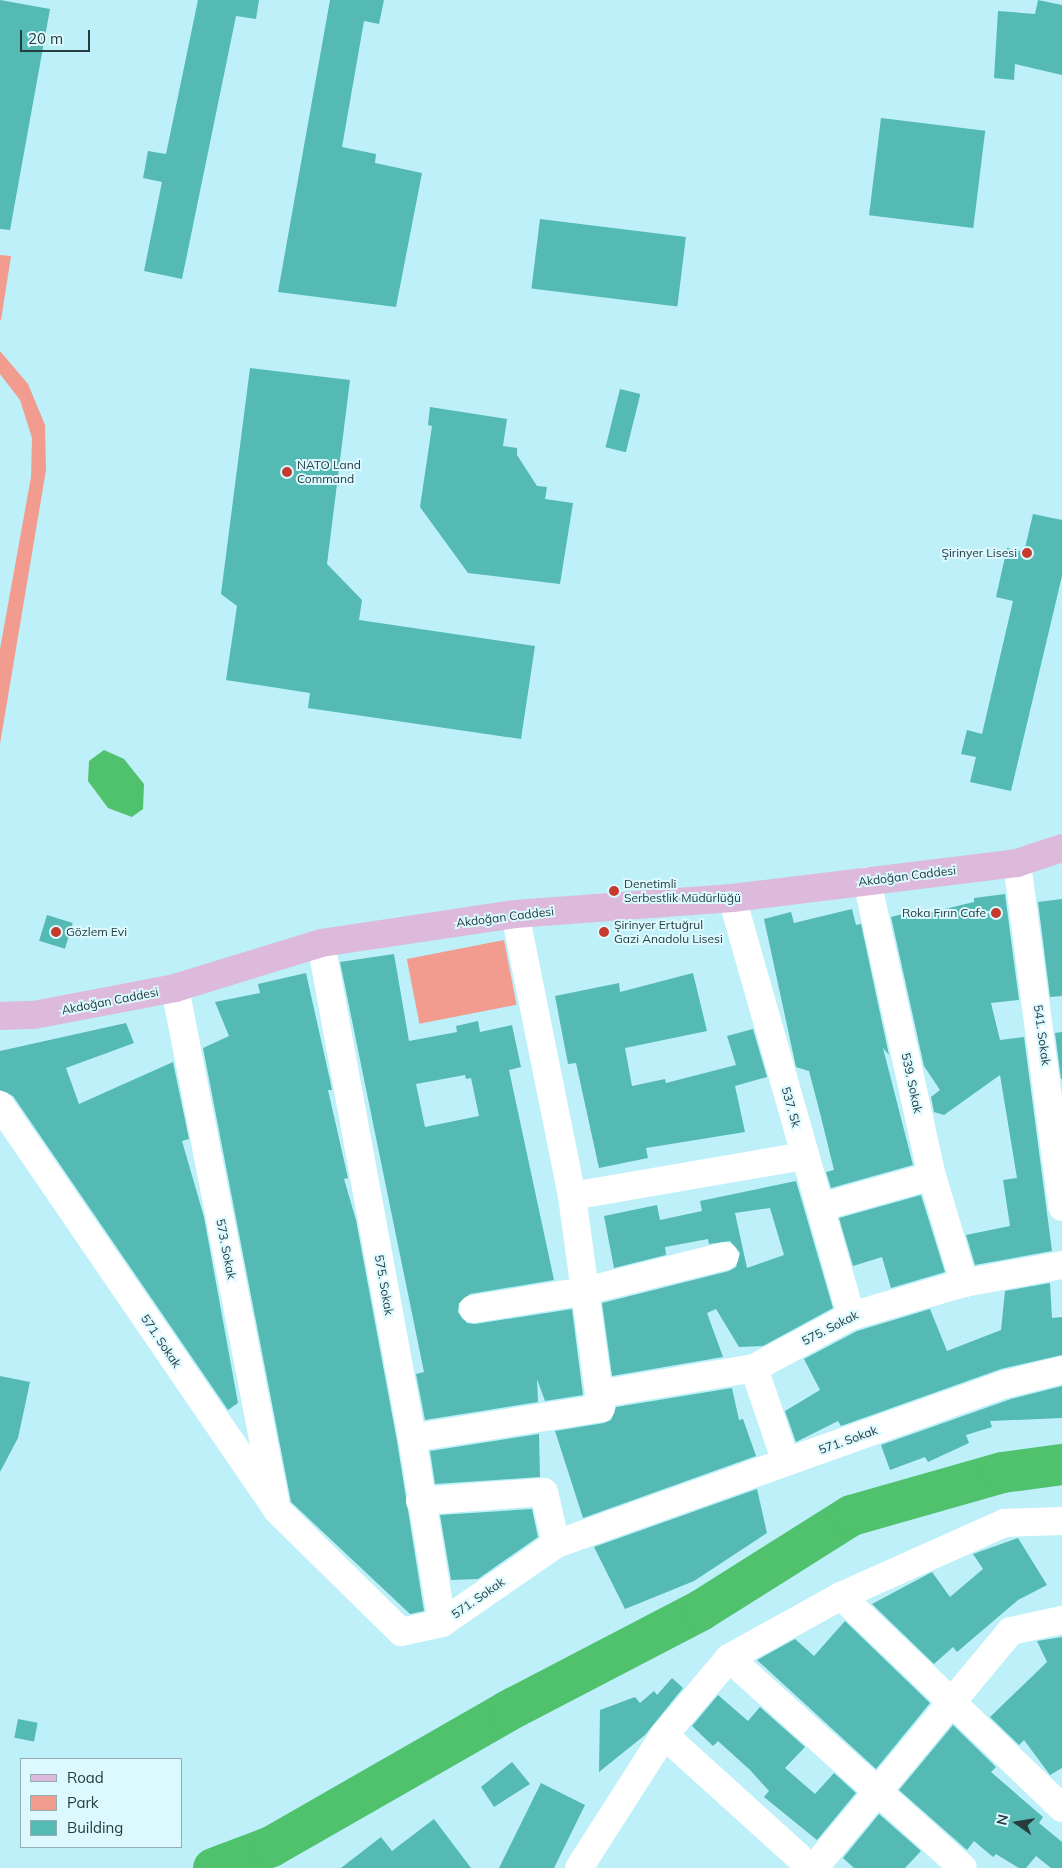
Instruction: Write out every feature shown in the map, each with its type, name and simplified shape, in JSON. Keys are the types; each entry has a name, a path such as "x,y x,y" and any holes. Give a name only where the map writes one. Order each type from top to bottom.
{"main road":[{"name":"Akdoğan Caddesi","path":"0,1016 34,1015 174,988 321,943 515,914 732,898 1017,863 1062,848"},
{"name":"Akdoğan Caddesi","path":"1017,863 1062,867"}],"street":[{"name":"541. Sokak","path":"1017,863 1056,1088 1062,1207"},
{"name":"539. Sokak","path":"867,881 932,1176 964,1283"},
{"name":"537. Sk","path":"732,898 851,1316"},
{"path":"515,914 572,1196 600,1401"},
{"name":"575. Sokak","path":"321,943 412,1438 754,1368 851,1316 964,1283 1062,1265"},
{"name":"573. Sokak","path":"174,988 277,1510"},
{"name":"571. Sokak","path":"0,1105 277,1510 400,1632 442,1623 556,1544 1006,1384 1062,1370"},
{"path":"572,1196 804,1156"},
{"path":"821,1207 932,1176"},
{"path":"473,1310 585,1291 725,1256"},
{"path":"754,1368 786,1462"},
{"path":"412,1438 420,1501 442,1623"},
{"path":"420,1501 544,1492 556,1544"},
{"path":"579,1868 664,1735 729,1658 841,1596 1004,1523 1062,1522"},
{"path":"841,1596 948,1704 1062,1808"},
{"path":"664,1735 803,1865 876,1792 948,1704 1012,1631 1062,1620"},
{"path":"729,1658 962,1868"}],"green space":[{"path":"0,255 11,256 1,320 0,320"},
{"path":"0,351 28,384 45,425 46,470 0,744 0,649 31,477 32,438 20,400 0,374"},
{"path":"504,940 517,1005 419,1024 407,959"}],"shaded area":[{"path":"104,750 124,759 144,784 143,809 132,817 108,808 88,781 89,761"}],"building":[{"path":"0,0 50,9 10,230 0,229"},
{"path":"198,0 259,0 256,19 236,16 182,279 144,271 162,182 143,178 148,151 166,154"},
{"path":"330,0 384,0 379,24 364,21 342,147 376,154 375,163 422,173 396,307 278,292"},
{"path":"1038,0 1062,5 1062,75 1015,64 1014,80 994,78 998,11 1035,14"},
{"path":"881,118 985,131 973,228 869,215"},
{"path":"540,219 686,237 677,306 531,288"},
{"name":"NATO Land Command","path":"250,368 350,380 327,564 362,600 359,620 535,646 521,739 308,708 310,693 226,680 237,606 221,594"},
{"path":"620,389 640,394 626,452 605,447"},
{"path":"430,407 507,419 503,446 517,448 517,455 537,486 547,487 545,499 573,503 560,584 468,573 420,507 432,426 428,425"},
{"path":"1033,514 1062,520 1062,576 1011,791 970,782 976,757 961,754 967,730 982,734 1013,601 996,597 1007,548 1024,552"},
{"path":"1005,894 1019,1000 991,1003 1000,1040 1024,1037 1052,1251 975,1265 966,1235 1010,1226 1003,1180 1017,1178 1000,1075 944,1115 934,1112 931,1097 940,1090 924,1066 891,917 922,909 924,914 974,902 974,898"},
{"path":"1062,899 1062,996 1050,997 1038,902"},
{"path":"852,909 856,925 861,924 889,1055 883,1048 913,1165 831,1188 826,1172 834,1170 820,1113 809,1071 796,1067 764,919 791,912 794,923"},
{"name":"Gözlem Evi","path":"47,915 73,923 65,949 39,941"},
{"path":"394,954 409,1041 457,1032 456,1026 478,1021 480,1032 512,1025 521,1067 509,1070 554,1280 470,1294 459,1303 458,1312 467,1323 475,1324 572,1309 583,1395 545,1401 537,1379 538,1402 425,1420 416,1374 424,1372 340,962","holes":["465,1075 466,1079 471,1078 479,1116 425,1127 416,1084"]},
{"path":"306,973 332,1090 328,1090 348,1178 344,1179 356,1220 397,1441 424,1611 410,1614 291,1502 203,1048 229,1036 215,1002 260,993 258,984"},
{"path":"693,973 707,1031 625,1048 632,1086 665,1079 666,1083 736,1065 727,1036 753,1029 767,1077 735,1086 745,1132 646,1148 648,1158 599,1168 576,1063 568,1064 555,996 619,983 620,992"},
{"path":"126,1023 134,1043 66,1068 79,1104 173,1062 189,1139 182,1141 204,1217 238,1403 228,1410 13,1096 0,1090 0,1051"},
{"path":"1062,1032 1062,1079 1061,1079 1055,1033"},
{"path":"796,1181 833,1308 763,1346 739,1347 716,1309 707,1313 723,1357 612,1376 602,1303 729,1271 736,1267 740,1253 730,1241 709,1244 708,1239 665,1247 666,1255 614,1268 604,1216 657,1205 660,1220 702,1211 700,1201","holes":["770,1208 784,1255 747,1268 735,1213"]},
{"path":"921,1195 945,1272 891,1288 882,1257 853,1266 839,1218"},
{"path":"1050,1283 1052,1318 1062,1317 1062,1355 1001,1369 841,1426 838,1421 796,1442 785,1411 820,1390 804,1359 857,1331 930,1309 947,1351 1001,1330 1005,1291"},
{"path":"0,1376 30,1382 18,1438 0,1472"},
{"path":"1062,1386 1062,1418 990,1421 992,1427 966,1435 969,1443 928,1462 925,1457 890,1470 881,1445 1011,1399"},
{"path":"732,1388 739,1420 743,1419 756,1456 583,1518 555,1431 604,1423 611,1420 616,1407"},
{"path":"539,1434 540,1477 435,1484 430,1451"},
{"path":"757,1489 767,1533 694,1581 625,1609 594,1547"},
{"path":"532,1509 538,1537 478,1579 451,1580 440,1515"},
{"path":"1018,1538 1047,1585 1018,1600 957,1652 953,1647 934,1664 872,1604 932,1572 950,1597 983,1569 973,1554"},
{"path":"845,1621 930,1703 876,1769 757,1660 795,1639 814,1656"},
{"path":"1062,1637 1062,1768 1050,1775 1024,1740 1019,1745 990,1717 1047,1662 1037,1641"},
{"path":"672,1678 683,1688 645,1735 599,1772 600,1710 635,1697 640,1703 654,1691 657,1695"},
{"path":"718,1695 748,1721 760,1707 805,1747 785,1768 815,1794 834,1773 856,1793 817,1840 764,1797 769,1791 750,1770 718,1741 713,1746 692,1726"},
{"path":"18,1719 38,1723 34,1741 14,1738"},
{"path":"953,1725 996,1767 991,1772 1043,1817 1039,1823 1062,1842 1062,1868 1051,1868 1036,1856 1026,1868 1019,1868 996,1854 993,1857 974,1841 967,1850 899,1790"},
{"path":"512,1762 530,1784 494,1807 481,1787"},
{"path":"541,1783 585,1805 554,1868 499,1868"},
{"path":"879,1814 921,1851 905,1868 854,1868 843,1858"},
{"path":"434,1819 471,1868 341,1868 381,1837 392,1851"}],"waterway":[{"path":"213,1868 271,1846 508,1710 700,1610 851,1515 1002,1472 1062,1464"}],"place":[{"name":"NATO Land Command","path":"287,472"},
{"name":"Şirinyer Lisesi","path":"1027,553"},
{"name":"Denetimli Serbestlik Müdürlüğü","path":"614,891"},
{"name":"Roka Fırın Cafe","path":"996,913"},
{"name":"Gözlem Evi","path":"56,932"},
{"name":"Şirinyer Ertuğrul Gazi Anadolu Lisesi","path":"604,932"}]}
